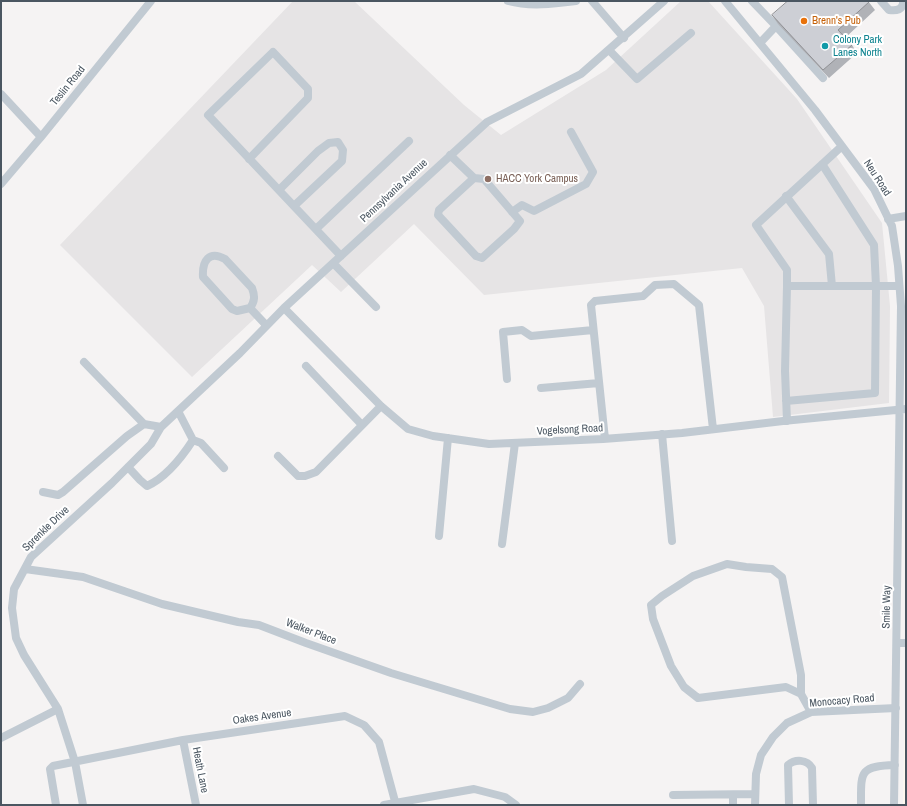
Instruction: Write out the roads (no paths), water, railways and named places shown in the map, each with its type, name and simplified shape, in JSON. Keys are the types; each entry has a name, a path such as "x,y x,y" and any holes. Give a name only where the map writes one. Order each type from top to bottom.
{"street":[{"name":"Teslin Road","path":"1,184 41,137 150,1"},
{"path":"508,1 520,4 551,4 576,1"},
{"path":"592,1 624,38"},
{"name":"Pennsylvania Avenue","path":"161,427 240,353 284,308 487,122 581,74 624,38 664,1"},
{"name":"Neu Road","path":"725,1 815,110 874,189 892,226 901,306 903,410"},
{"path":"752,1 773,17 776,26 823,78"},
{"path":"881,1 889,10 895,11 900,9 903,1"},
{"path":"760,43 776,26"},
{"path":"609,50 637,79 691,33"},
{"path":"249,158 308,98 308,89 273,52 208,115 341,256"},
{"path":"1,94 41,137"},
{"path":"512,212 522,205 534,211 586,184 593,172 571,132"},
{"path":"316,229 409,141"},
{"path":"279,190 318,151 329,143 338,142 343,150 342,161 294,206"},
{"path":"787,421 784,371 787,270 756,225 842,146"},
{"path":"450,155 474,178 484,179 520,221 514,229 482,258 476,256 438,215 439,210 474,178"},
{"path":"786,401 875,393 876,286 874,245 822,164"},
{"path":"786,196 829,254 832,286"},
{"path":"888,219 906,216"},
{"path":"220,256 225,259 252,288 254,293 254,302 250,308 237,311 232,309 203,277 204,263 208,258 220,256"},
{"path":"333,263 376,307"},
{"path":"605,439 590,305 594,301 643,296 655,285 674,284 699,306 713,429"},
{"path":"787,286 899,286"},
{"path":"250,308 266,325"},
{"name":"Vogelsong Road","path":"284,308 381,406 408,429 433,436 489,444 605,439 903,410"},
{"path":"508,379 503,332 522,330 531,336 593,330"},
{"path":"84,362 144,424 161,427"},
{"path":"306,366 362,425"},
{"path":"541,388 599,383"},
{"path":"278,456 298,476 305,476 316,472 381,406"},
{"name":"Smile Way","path":"894,805 897,643 902,575 903,410"},
{"path":"178,411 193,440 201,443 224,468"},
{"path":"43,492 58,495 63,492 127,436 144,424"},
{"name":"Sprenkle Drive","path":"83,805 75,762 58,710 24,655 16,638 12,608 14,590 31,557 151,444 161,427"},
{"path":"662,434 672,541"},
{"path":"439,536 448,438"},
{"path":"128,467 147,486 155,482 183,456 193,440"},
{"path":"502,544 515,443"},
{"path":"801,694 786,687 698,698 684,687 670,666 653,619 651,605 692,576 727,564 746,567 772,568 782,577 801,675 801,694 811,712"},
{"name":"Walker Place","path":"25,569 83,577 162,604 259,625 391,673 510,709 533,712 548,708 568,698 580,684"},
{"path":"897,643 906,643"},
{"name":"Monocacy Road","path":"755,805 756,774 761,755 773,737 787,723 811,712 896,708"},
{"path":"1,738 58,710"},
{"name":"Oakes Avenue","path":"56,805 50,769 53,766 183,740 345,716 364,725 379,742 396,804"},
{"name":"Heath Lane","path":"183,740 196,805"},
{"path":"788,805 788,765 793,762 806,761 812,768 813,805"},
{"path":"861,805 861,784 862,776 865,771 878,765 895,765"},
{"path":"384,805 474,789 505,797 516,805"},
{"path":"733,794 733,805"},
{"path":"673,795 755,794"}],"place":[{"name":"Brenn's Pub","path":"804,21"},
{"name":"Colony Park Lanes North","path":"825,46"},
{"name":"HACC York Campus","path":"488,179"}]}
